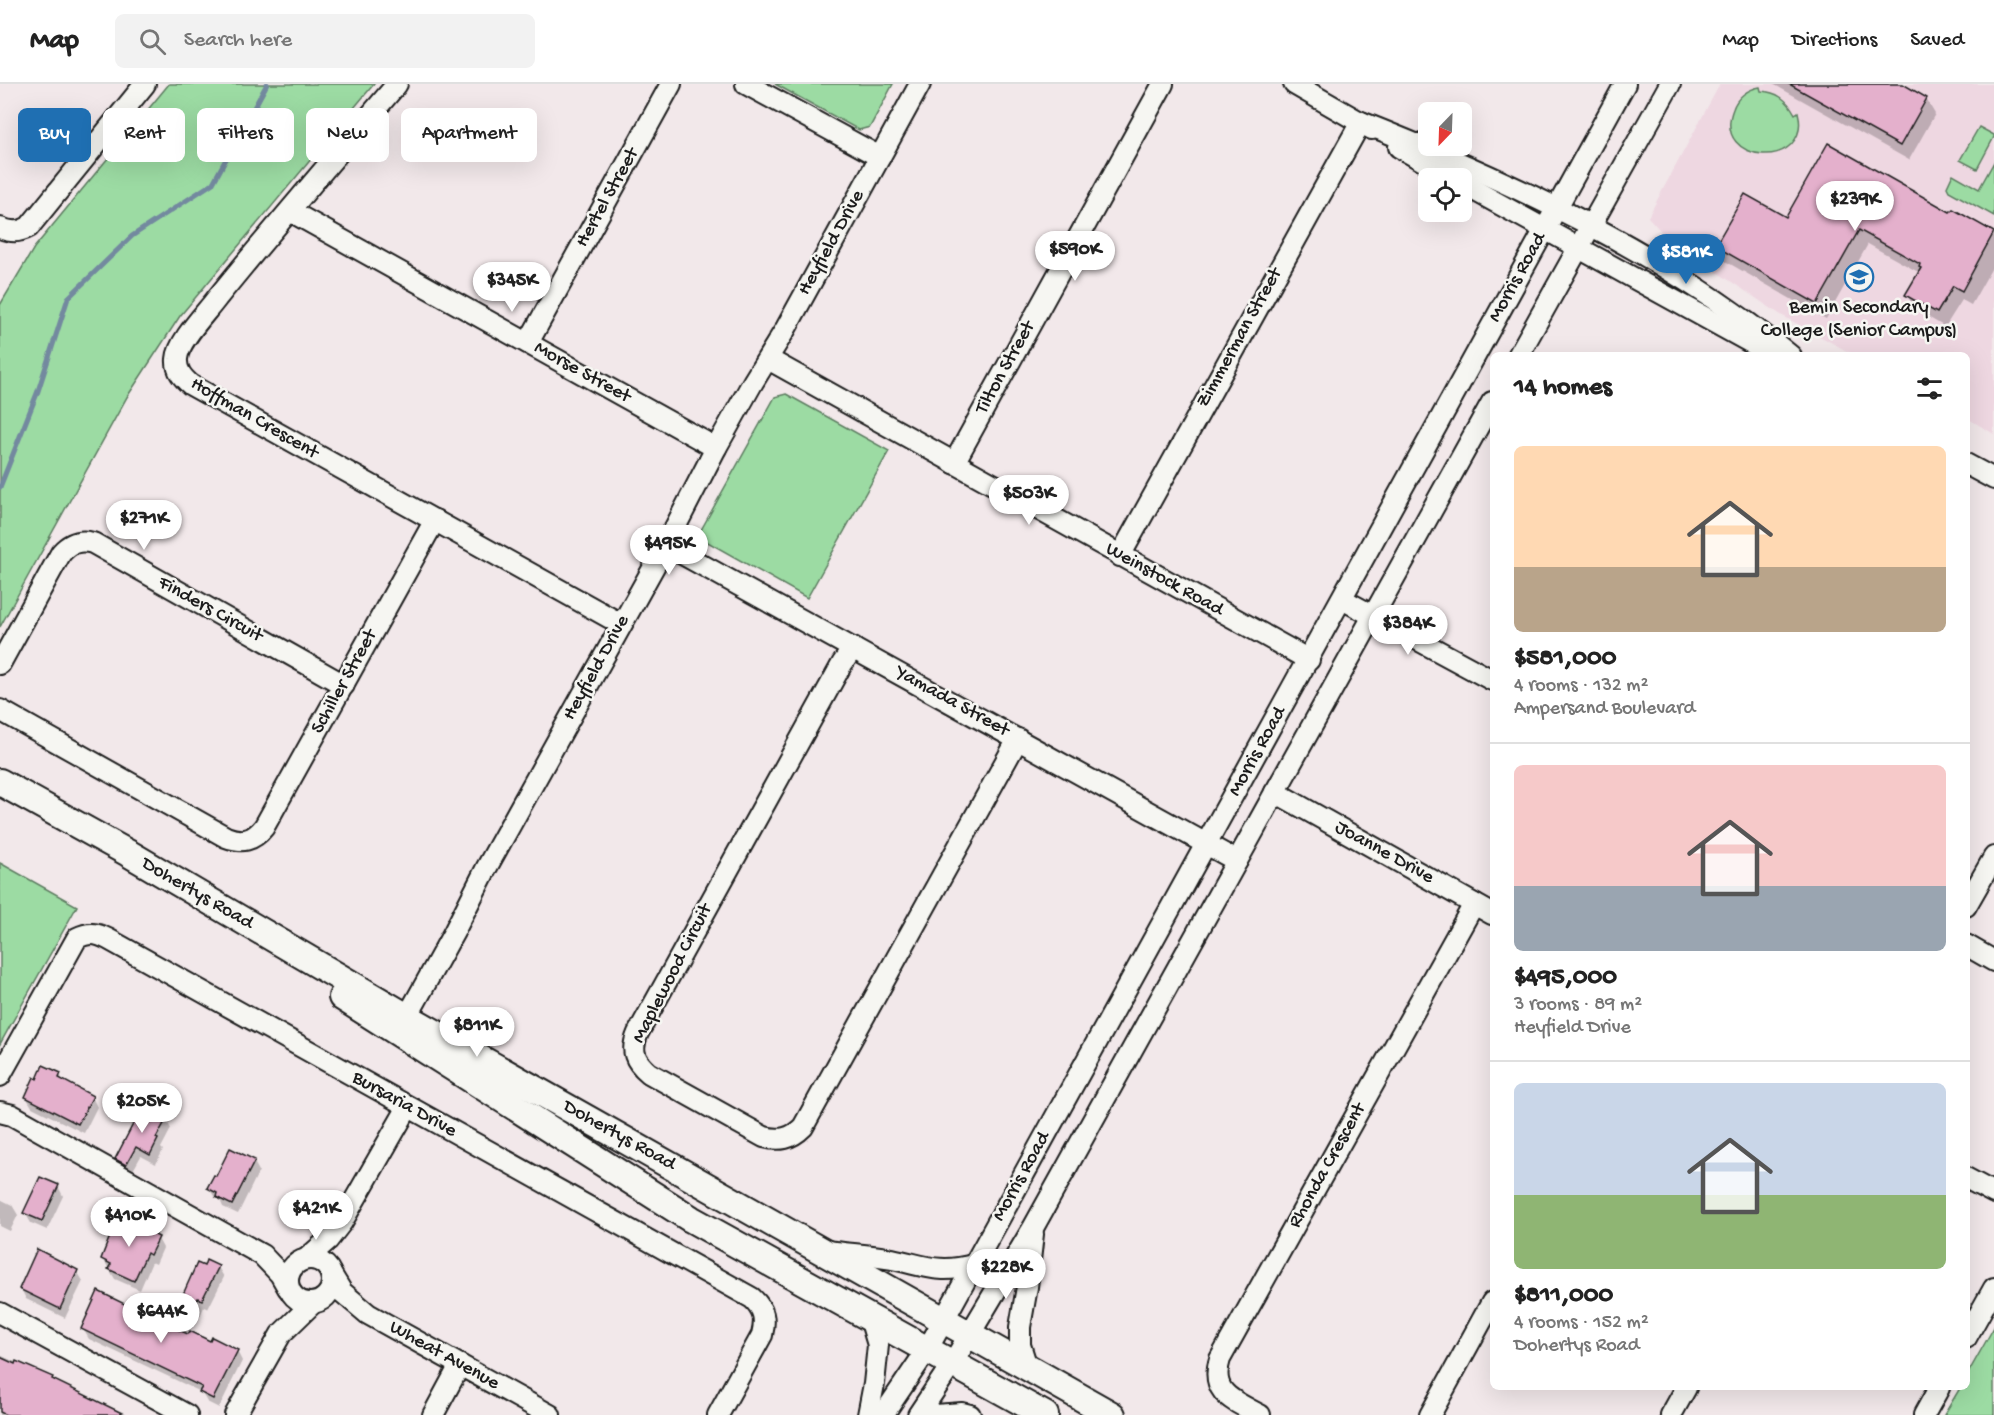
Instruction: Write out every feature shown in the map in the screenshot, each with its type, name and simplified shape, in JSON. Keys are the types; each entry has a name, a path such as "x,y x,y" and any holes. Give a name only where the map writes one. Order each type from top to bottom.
{"main road":[{"name":"Dohertys Road","path":"0,782 128,853 402,1025 691,1219 1045,1415"},
{"name":"Dohertys Road","path":"402,1025 820,1250 1112,1415"}],"street":[{"path":"0,228 21,231 29,227 145,84"},
{"name":"Hoffman Crescent","path":"397,84 233,278 181,347 176,358 177,368 181,377 191,386 621,624"},
{"name":"Hertel Street","path":"528,343 671,84"},
{"path":"746,84 880,157"},
{"name":"Heyfield Drive","path":"402,1025 666,544 716,448 768,359 920,84"},
{"name":"Tilton Street","path":"954,463 1163,84"},
{"path":"1294,84 1435,168"},
{"name":"Morris Road","path":"883,1415 927,1350 1625,84"},
{"name":"Morris Road","path":"1520,352 1670,84"},
{"path":"1361,122 1440,153 1591,224 1696,286 1786,352"},
{"name":"Zimmerman Street","path":"1120,556 1361,122"},
{"path":"1472,189 1768,352"},
{"name":"Morse Street","path":"290,211 716,448"},
{"name":"Weinstock Road","path":"768,359 1309,660"},
{"name":"Morris Road","path":"918,1415 952,1364 1034,1228 1374,616 1484,437 1490,411"},
{"path":"1970,469 1994,479"},
{"name":"Schiller Street","path":"0,710 226,837 237,841 249,840 257,836 264,827 435,520"},
{"name":"Finders Circuit","path":"0,664 61,553 74,542 84,541 93,543 344,685"},
{"name":"Yamada Street","path":"666,544 1237,861"},
{"path":"1342,599 1490,679"},
{"name":"Maplewood Circuit","path":"853,648 842,664 635,1039 633,1045 635,1056 640,1065 670,1085 764,1137 776,1140 787,1139 795,1134 808,1117 1017,739"},
{"name":"Joanne Drive","path":"1275,792 1490,913"},
{"path":"1970,899 1994,857"},
{"name":"Rhonda Crescent","path":"1260,1415 1223,1393 1217,1381 1220,1359 1474,903"},
{"name":"Bursaria Drive","path":"0,1076 77,938 86,933 96,933 752,1298 760,1305 765,1325 762,1335 718,1415"},
{"path":"1970,947 1994,961"},
{"path":"281,1334 289,1289 287,1280 291,1267 328,1240 342,1222 408,1107"},
{"path":"0,1112 12,1115 255,1251 272,1263 296,1299 303,1302 314,1302"},
{"path":"1970,1180 1994,1193"},
{"path":"235,1415 281,1334 314,1302 328,1294 331,1288 330,1272 334,1244 342,1222"},
{"path":"1027,1367 1020,1346 1020,1327 1034,1228"},
{"path":"820,1250 891,1259 933,1270 956,1270 974,1265"},
{"path":"255,1251 285,1259 317,1259 330,1272"},
{"name":"Wheat Avenue","path":"330,1272 342,1292 369,1314 550,1415"},
{"path":"1970,1331 1994,1288"},
{"name":"Wheat Avenue","path":"314,1302 341,1306 369,1314"},
{"path":"1430,1415 1490,1306"},
{"path":"0,1313 187,1415"},
{"path":"868,1415 878,1345 870,1318"},
{"path":"433,1415 460,1365"},
{"path":"1671,1415 1685,1390"},
{"path":"1924,1415 1938,1390"},
{"path":"936,1415 962,1413 970,1415"}],"shaded area":[{"name":"Bemin Secondary College (Senior Campus)","path":"1720,84 1994,84 1994,434 1970,420 1970,352 1849,352 1781,315 1669,240 1648,217"}],"green space":[{"path":"169,84 374,84 354,108 306,108 306,162 309,162 180,316 127,397 0,627 0,305 34,248 105,162 185,162 185,108 149,108"},
{"path":"775,84 893,84 870,127 859,130"},
{"path":"1760,87 1761,91 1781,97 1795,114 1798,112 1799,131 1791,144 1778,152 1763,154 1748,151 1736,142 1730,128 1733,109 1737,101 1747,92"},
{"path":"1979,127 1994,137 1977,169 1960,160"},
{"path":"1994,162 1994,216 1949,191 1947,187 1953,174 1979,189"},
{"path":"786,394 889,451 807,598 704,540 701,530 775,397"},
{"path":"0,863 77,906 0,1044"},
{"path":"1994,1327 1994,1415 1944,1415 1959,1390 1970,1390 1970,1370"}],"building":[{"path":"1789,84 1903,84 1927,98 1900,146"},
{"path":"1828,143 1950,212 1953,209 1994,232 1962,291 1953,286 1937,313 1905,295 1921,268 1920,264 1859,230 1817,304 1715,246 1745,194 1786,217"},
{"path":"43,1065 61,1073 59,1078 93,1096 78,1124 25,1097 34,1077 37,1079"},
{"path":"143,1105 167,1118 150,1155 136,1147 126,1165 115,1159"},
{"path":"230,1148 255,1160 232,1205 216,1197 217,1193 207,1188 214,1175 216,1176"},
{"path":"40,1177 59,1185 42,1221 23,1213"},
{"path":"126,1219 156,1232 155,1235 159,1237 150,1255 147,1253 134,1281 108,1269 111,1264 101,1259 116,1221 123,1224"},
{"path":"37,1249 78,1270 60,1309 19,1289"},
{"path":"206,1260 219,1266 202,1300 198,1298 194,1307 180,1301 197,1263 204,1266"},
{"path":"98,1291 137,1310 135,1314 166,1329 168,1325 188,1334 190,1331 210,1341 212,1337 238,1350 213,1399 199,1392 202,1387 81,1329"},
{"path":"0,1357 15,1364 16,1361 53,1377 52,1379 126,1415 6,1415 0,1412"}],"waterway":[{"path":"0,487 38,391 68,298 132,236 213,183 267,84"}],"place":[{"name":"Bemin Secondary College (Senior Campus)","path":"1859,277"}]}
